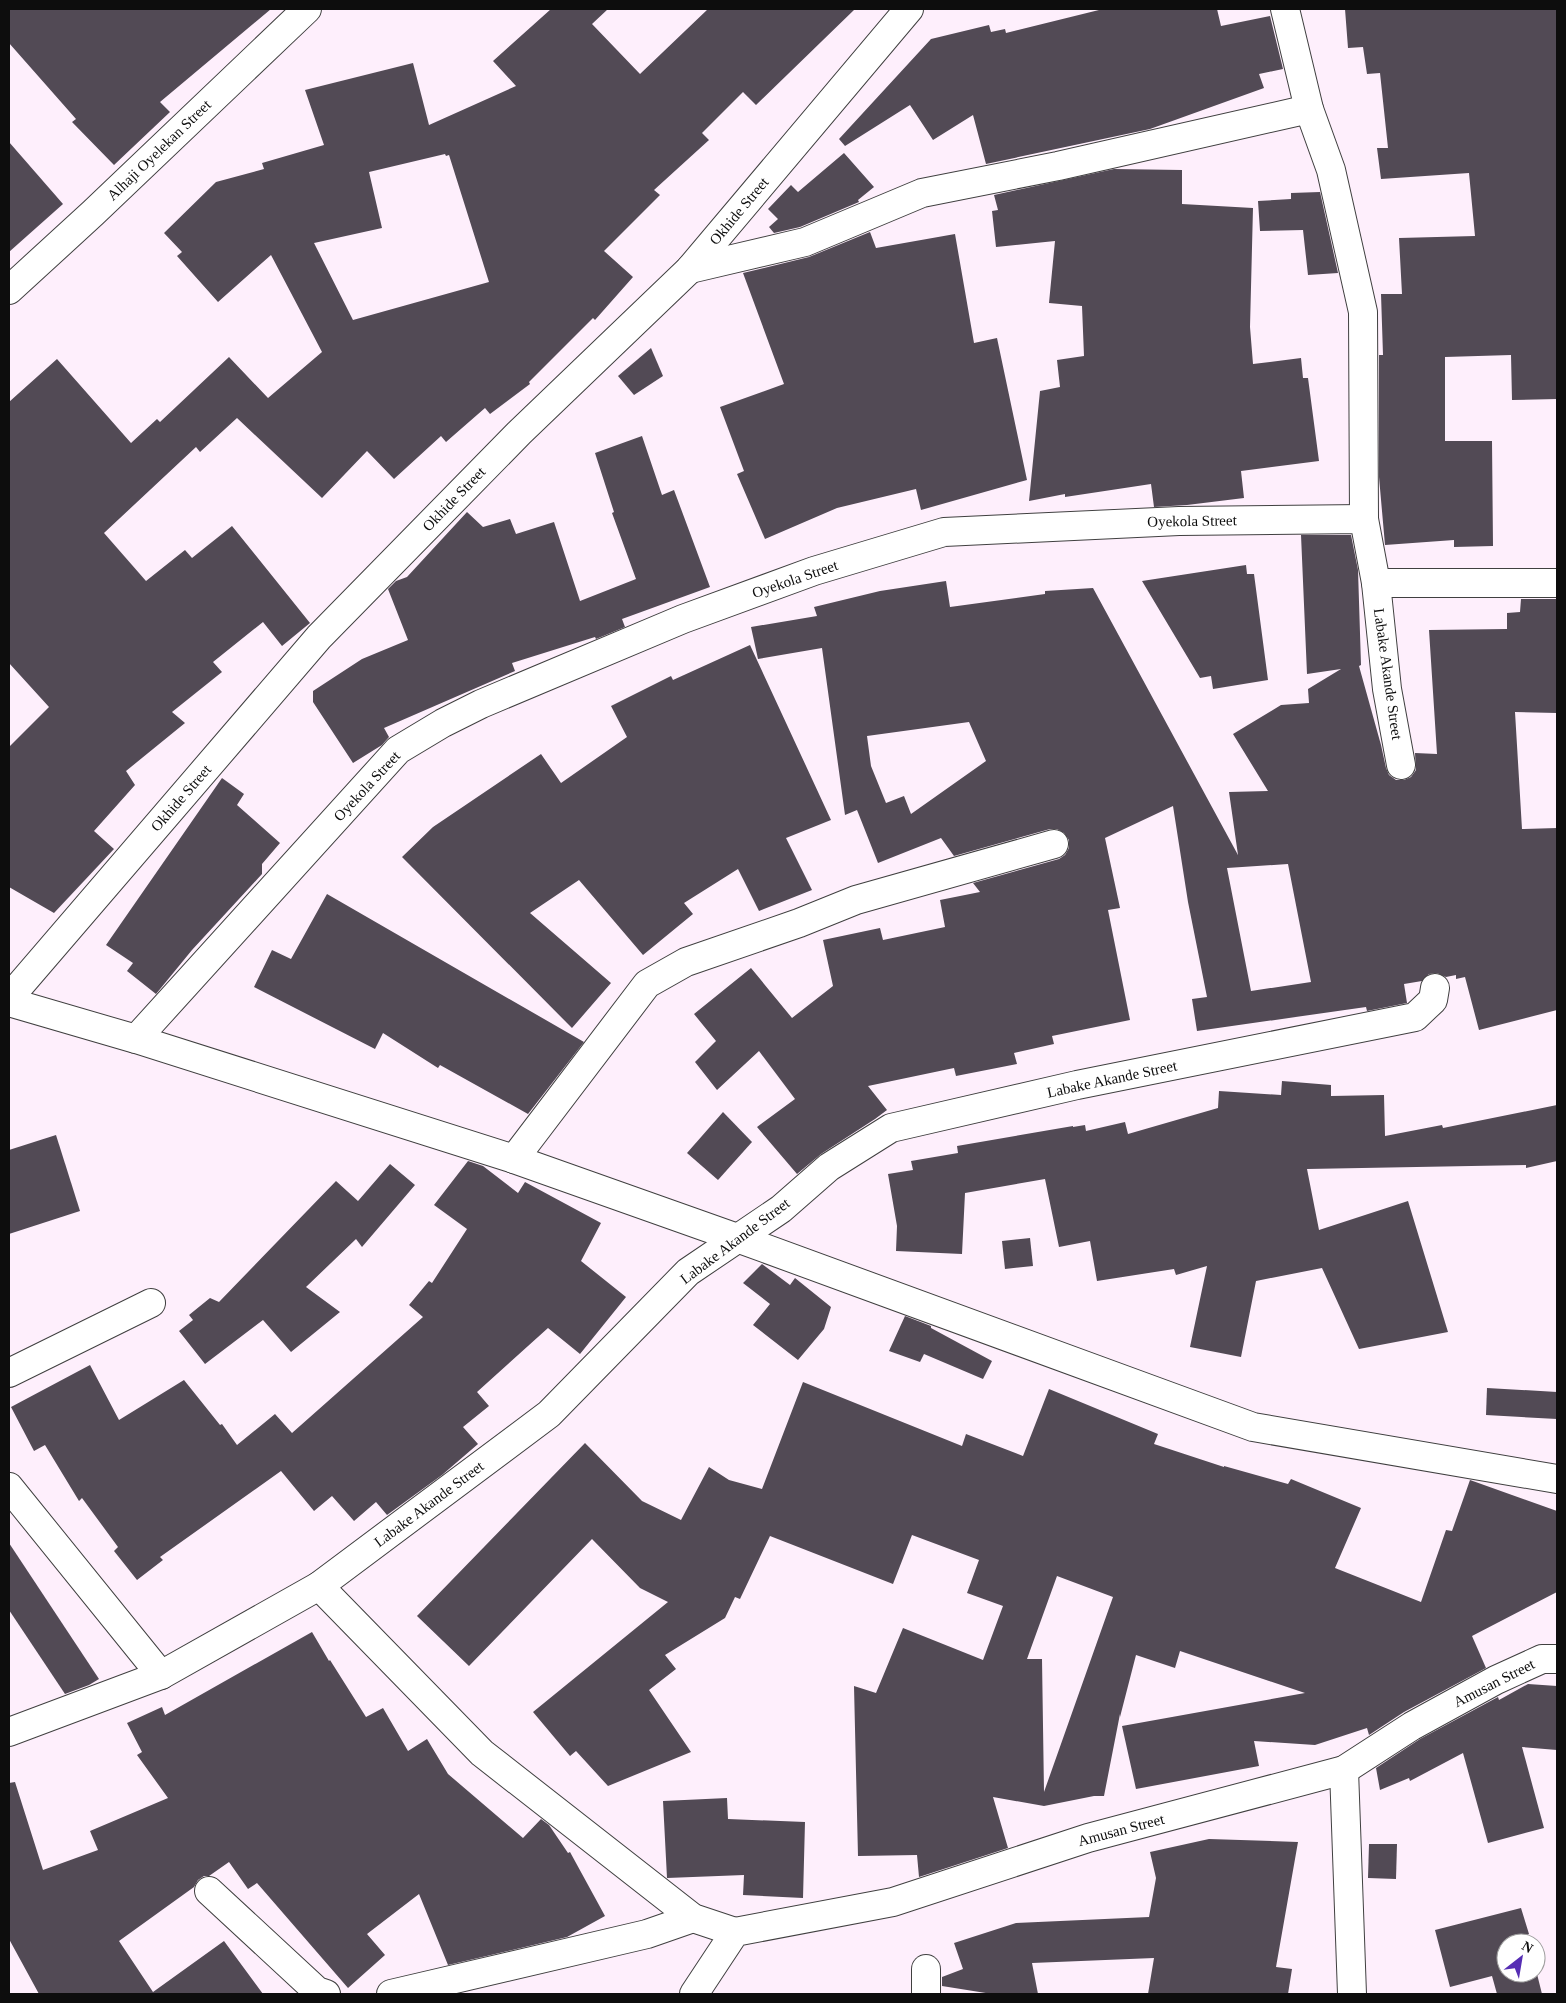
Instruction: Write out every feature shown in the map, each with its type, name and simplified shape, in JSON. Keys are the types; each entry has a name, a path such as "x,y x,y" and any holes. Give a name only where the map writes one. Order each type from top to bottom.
{"street":[{"name":"Alhaji Oyelekan Street","path":"9,290 93,214 306,9"},
{"name":"Okhide Street","path":"9,1000 320,637 519,433 690,269 909,9"},
{"path":"1285,9 1309,109 1332,170 1363,312 1364,519 1376,583 1557,583"},
{"path":"690,269 805,242 922,193 1058,166 1309,109"},
{"name":"Oyekola Street","path":"136,1039 398,750 443,723 500,696 692,616 814,571 944,532 1179,520 1364,519"},
{"name":"Labake Akande Street","path":"1376,583 1387,688 1401,765"},
{"path":"514,1159 647,984 686,962 799,923 856,900 1054,844"},
{"name":"Labake Akande Street","path":"9,1732 161,1675 319,1586 550,1414 688,1272 781,1209 829,1168 891,1128 1077,1086 1415,1018 1433,1000 1435,988"},
{"path":"9,1000 514,1159 738,1238 1253,1428 1557,1479"},
{"path":"9,1373 151,1303"},
{"path":"9,1487 161,1675"},
{"path":"319,1586 482,1753 693,1918 735,1932 694,1994"},
{"name":"Amusan Street","path":"735,1932 893,1902 1088,1838 1344,1770 1412,1726 1496,1680 1542,1659 1557,1659"},
{"path":"1344,1770 1352,1994"},
{"path":"209,1891 318,1991 326,1994"},
{"path":"391,1994 647,1934 693,1918"}],"building":[{"path":"9,9 271,9 160,102 170,112 114,165 72,122 76,119 9,43"},
{"path":"551,9 608,9 592,24 640,74 708,9 855,9 756,105 743,92 702,133 709,140 654,190 660,195 604,251 633,277 595,320 593,318 529,382 530,384 490,414 485,408 446,442 441,436 394,479 367,451 322,498 237,418 200,452 196,447 104,533 146,581 185,550 192,558 232,526 310,623 282,646 263,622 213,662 222,672 172,712 185,723 126,771 135,785 94,831 114,849 54,913 9,887 9,747 49,707 9,663 9,402 57,359 131,443 157,419 160,422 229,357 268,398 322,352 271,255 218,302 177,256 182,252 164,233 216,182 264,169 262,163 324,145 305,90 413,63 429,125 516,86 493,61","holes":["445,154 446,156 449,155 489,282 353,320 314,243 382,228 369,172"]},
{"path":"1103,9 1217,9 1221,26 1270,16 1283,69 1259,74 1264,88 1150,129 986,164 973,115 933,140 910,105 845,146 839,139 931,39 989,25 991,32 1005,29 1006,33"},
{"path":"1345,9 1557,9 1557,399 1512,400 1511,355 1445,357 1445,441 1492,441 1493,546 1454,547 1454,540 1385,545 1379,477 1379,355 1383,355 1381,294 1402,294 1399,238 1475,236 1469,173 1381,179 1377,148 1388,148 1380,73 1367,74 1363,47 1348,48"},
{"path":"9,142 63,204 9,252"},
{"path":"844,153 874,187 858,200 859,202 800,227 774,233 769,227 778,219 768,209 791,185 798,192"},
{"path":"1114,169 1182,170 1182,204 1253,208 1250,327 1253,364 1301,358 1303,378 1308,378 1319,461 1241,471 1244,498 1154,507 1151,484 1065,497 1065,494 1029,501 1040,391 1060,387 1057,360 1084,356 1082,306 1049,303 1055,241 996,247 992,211 998,210 994,195"},
{"path":"1320,192 1338,273 1308,275 1303,230 1260,231 1258,201 1291,199 1291,193"},
{"path":"870,232 876,248 955,234 974,343 997,338 1027,480 921,510 916,489 837,508 765,539 737,474 744,471 720,407 784,384 743,273 809,257"},
{"path":"651,348 663,376 634,395 618,376"},
{"path":"642,436 662,495 674,490 710,587 622,619 625,627 596,639 595,637 512,663 515,671 384,728 389,737 382,745 353,763 313,702 313,691 362,659 408,640 388,589 396,581 407,577 467,512 483,527 510,519 516,534 554,522 580,601 636,579 612,513 614,512 595,453"},
{"path":"1301,535 1351,535 1358,570 1361,665 1359,666 1386,768 1389,775 1396,780 1404,780 1411,777 1416,770 1415,753 1437,754 1429,630 1507,629 1507,613 1520,612 1521,599 1557,599 1557,713 1515,712 1522,829 1557,828 1557,1010 1479,1030 1465,977 1456,979 1456,975 1446,977 1437,973 1429,974 1422,981 1404,984 1407,1003 1367,1011 1366,1007 1197,1031 1192,999 1207,997 1188,902 1173,806 1105,838 1120,908 1108,910 1130,1020 1052,1036 1054,1044 1014,1053 1017,1064 956,1076 954,1068 868,1086 887,1110 821,1154 797,1174 757,1127 795,1099 759,1051 717,1090 695,1062 716,1041 694,1014 751,968 792,1018 833,986 823,940 880,928 883,940 945,927 940,900 980,892 973,883 1059,859 1065,855 1069,848 1069,840 1064,833 1057,829 1050,829 954,856 941,838 878,863 857,810 845,815 822,648 758,659 751,627 817,616 814,607 880,591 946,581 950,607 1045,594 1045,591 1093,588 1238,855 1229,792 1268,791 1233,734 1281,705 1309,703 1308,689 1341,669 1307,674","holes":["969,722 986,761 911,814 904,796 886,803 871,766 867,736","1288,864 1311,982 1251,991 1227,868"]},
{"path":"1246,565 1247,574 1254,574 1268,680 1213,689 1211,676 1200,678 1142,581"},
{"path":"750,645 831,820 786,838 812,890 759,911 738,869 684,903 693,914 643,955 579,880 530,913 611,983 572,1028 402,857 433,827 541,754 561,783 627,737 611,706 671,676 673,680"},
{"path":"222,778 244,794 237,805 280,843 262,864 262,874 192,950 156,994 127,971 133,963 106,945"},
{"path":"327,894 584,1042 528,1114 440,1065 438,1068 383,1033 375,1049 254,987 272,950 291,959"},
{"path":"1282,1081 1331,1085 1331,1096 1384,1095 1385,1136 1442,1125 1443,1128 1557,1105 1557,1161 1526,1168 1526,1165 1307,1169 1319,1230 1408,1201 1448,1332 1359,1349 1322,1268 1256,1281 1241,1357 1190,1347 1207,1266 1176,1275 1174,1269 1097,1281 1090,1241 1059,1247 1045,1179 965,1193 962,1254 896,1251 897,1226 888,1174 913,1170 911,1161 958,1153 957,1146 1073,1126 1085,1125 1086,1131 1125,1122 1128,1134 1218,1108 1219,1091 1281,1095"},
{"path":"723,1112 752,1142 718,1180 687,1153"},
{"path":"56,1135 80,1211 9,1234 9,1150"},
{"path":"468,1161 483,1166 518,1193 525,1182 601,1223 581,1261 626,1297 580,1354 548,1328 477,1392 489,1406 463,1427 478,1444 442,1475 387,1515 376,1502 354,1521 332,1496 314,1511 281,1471 160,1557 163,1560 137,1580 114,1551 118,1547 82,1498 79,1501 45,1445 34,1451 11,1407 90,1365 119,1420 184,1380 220,1425 222,1424 237,1445 275,1414 292,1433 423,1317 409,1305 429,1281 432,1283 467,1229 434,1205"},
{"path":"390,1164 415,1185 362,1247 356,1239 306,1287 340,1312 291,1352 263,1320 205,1364 179,1331 193,1320 189,1315 210,1298 219,1302 336,1181 358,1201"},
{"path":"1030,1238 1033,1266 1005,1269 1002,1241"},
{"path":"762,1264 790,1285 795,1278 831,1307 824,1329 798,1360 753,1325 770,1304 743,1283"},
{"path":"905,1316 931,1326 931,1328 992,1361 983,1379 924,1354 920,1362 889,1351"},
{"path":"803,1382 962,1446 966,1434 1023,1456 1049,1389 1158,1434 1154,1444 1224,1467 1288,1484 1291,1479 1361,1508 1335,1568 1421,1602 1446,1530 1452,1531 1470,1480 1557,1511 1557,1592 1472,1636 1486,1668 1404,1712 1369,1735 1367,1728 1315,1745 1254,1741 1259,1766 1136,1789 1122,1726 1305,1693 1180,1651 1175,1668 1136,1655 1120,1717 1120,1714 1104,1796 1094,1796 1044,1806 993,1797 1008,1848 919,1877 917,1855 858,1856 854,1686 876,1693 903,1628 983,1660 1003,1606 967,1593 979,1560 912,1535 893,1584 770,1536 740,1599 735,1597 725,1618 665,1655 676,1669 649,1690 691,1752 608,1786 576,1751 570,1756 533,1712 668,1602 640,1588 592,1539 469,1666 417,1616 585,1443 642,1501 681,1520 709,1467 729,1480 762,1489","holes":["1057,1576 1113,1597 1044,1792 1042,1659 1027,1659"]},
{"path":"1487,1388 1557,1392 1557,1419 1486,1415"},
{"path":"9,1543 99,1679 65,1694 9,1610"},
{"path":"312,1632 366,1717 383,1708 408,1751 427,1739 448,1774 523,1838 541,1819 549,1825 568,1853 570,1852 605,1916 567,1937 448,1965 419,1894 367,1934 385,1955 348,1988 257,1883 248,1889 229,1862 209,1876 204,1876 198,1880 194,1887 119,1941 153,1992 224,1941 263,1994 39,1994 9,1939 9,1783 15,1782 43,1870 98,1850 90,1831 168,1798 137,1755 142,1752 127,1723 162,1707 165,1715"},
{"path":"1528,1684 1557,1686 1557,1750 1522,1747 1544,1828 1488,1843 1463,1753 1410,1781 1409,1778 1380,1790 1376,1768 1420,1739 1498,1697 1499,1700"},
{"path":"727,1798 728,1819 805,1822 803,1898 743,1895 744,1875 667,1878 663,1801"},
{"path":"1209,1839 1298,1842 1276,1967 1292,1969 1288,1994 1148,1994 1154,1958 1032,1963 1038,1994 992,1994 942,1986 942,1977 963,1969 954,1943 1016,1923 1149,1917 1156,1878 1150,1852"},
{"path":"1369,1844 1397,1844 1396,1879 1368,1878"},
{"path":"1521,1908 1529,1933 1496,1933 1496,1983 1539,1983 1542,1994 1497,1994 1492,1976 1450,1987 1435,1930"}]}
